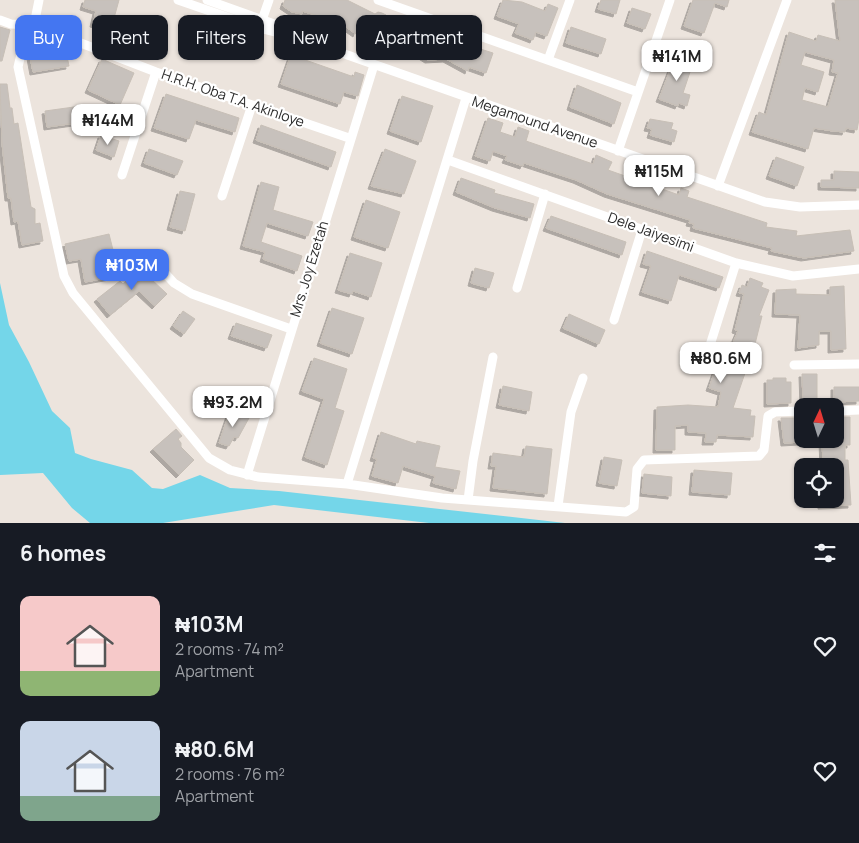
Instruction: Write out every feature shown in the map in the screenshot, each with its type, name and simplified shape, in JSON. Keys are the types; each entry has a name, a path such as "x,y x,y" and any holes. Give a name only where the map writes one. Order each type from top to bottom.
{"street":[{"path":"36,15 39,0"},
{"name":"Megamound Avenue","path":"178,0 229,15"},
{"name":"Megamound Avenue","path":"207,0 240,15"},
{"path":"263,15 269,0"},
{"path":"378,0 638,92"},
{"path":"548,60 570,0"},
{"path":"618,151 670,0"},
{"path":"718,186 786,0"},
{"name":"H.R.H. Oba T.A. Akinloye","path":"0,20 15,24"},
{"name":"Megamound Avenue","path":"264,25 291,30 302,39 765,202 788,206 859,205"},
{"name":"H.R.H. Oba T.A. Akinloye","path":"82,43 156,72 349,138"},
{"path":"20,60 18,67 20,82 64,276 73,293 209,458 225,468 258,478 347,484 393,492 468,500 630,512 634,507 637,468 644,460 759,456 764,450 768,416 775,412 794,411"},
{"name":"Mrs. Joy Ezetah","path":"247,475 349,138 374,65"},
{"path":"122,175 156,72"},
{"path":"347,484 466,98"},
{"path":"222,196 252,105"},
{"name":"Dele Jaiyesimi","path":"448,160 736,263 793,276 859,269"},
{"path":"517,288 546,194"},
{"path":"614,320 642,230"},
{"path":"154,262 174,283 192,294 291,329"},
{"path":"705,361 736,263"},
{"path":"468,500 473,461 494,357"},
{"path":"794,364 859,364"},
{"path":"558,506 572,412 583,378"},
{"path":"844,411 859,410"}],"water":[{"path":"0,283 9,325 52,411 70,428 75,453 132,470 152,488 163,489 200,475 230,488 279,491 565,523 429,523 274,505 163,523 90,523 72,508 43,473 0,475"}],"building":[{"path":"85,0 119,0 115,15 95,15 96,11 83,7"},
{"path":"285,0 347,0 375,14 378,12 386,15 356,15 356,34 346,27 346,15 315,15 302,11 302,14 292,12 283,6"},
{"path":"503,0 522,2 545,11 548,4 558,8 547,36 536,32 533,40 515,33 519,24 497,16"},
{"path":"601,0 620,0 616,14 598,9"},
{"path":"693,0 729,0 727,7 715,3 704,33 684,26"},
{"path":"835,0 859,0 859,119 857,130 846,128 845,132 814,128 808,149 752,132 759,112 766,115 789,32 816,41 818,35 840,41","holes":["805,52 834,60 832,72 838,73 828,107 802,100 805,88 818,92 824,72 801,65"]},
{"path":"632,8 651,14 645,29 627,23"},
{"path":"0,27 10,30 2,61 0,61"},
{"path":"571,27 606,39 601,54 566,43"},
{"path":"482,50 493,53 486,73 469,67 468,71 448,60 482,60"},
{"path":"676,55 694,60 683,93 690,95 687,106 679,103 678,106 659,99"},
{"path":"31,60 68,60 69,66 33,72"},
{"path":"102,60 134,73 120,105 88,90"},
{"path":"289,60 305,60 354,77 355,72 364,75 358,96 344,92 340,104 281,84"},
{"path":"0,84 7,84 14,124 18,123 31,207 35,209 35,224 40,223 43,241 22,245 18,221 14,222 11,198 8,198 2,143"},
{"path":"577,85 621,103 614,124 570,107"},
{"path":"166,94 239,118 235,132 196,120 189,139 154,128"},
{"path":"402,96 433,106 421,142 390,131"},
{"path":"81,106 83,122 47,127 45,111"},
{"path":"488,118 503,123 500,132 515,137 518,127 529,131 526,141 593,164 596,155 612,162 608,170 679,195 681,188 689,191 687,197 767,223 766,227 797,231 796,236 850,230 854,251 804,258 771,251 772,248 693,228 694,224 689,223 690,220 607,194 576,180 524,163 523,166 505,160 507,156 493,151 490,161 475,156"},
{"path":"650,119 673,123 671,129 677,131 674,142 650,135 652,129 647,128"},
{"path":"261,125 336,152 331,167 256,140"},
{"path":"101,135 119,141 114,157 96,150"},
{"path":"149,149 183,161 177,175 144,163"},
{"path":"385,149 416,161 404,194 371,186"},
{"path":"776,157 804,167 797,186 769,176"},
{"path":"834,171 859,172 859,188 821,187 821,180 834,180"},
{"path":"461,178 495,190 494,193 534,204 530,218 495,208 456,192"},
{"path":"261,182 279,187 273,210 313,222 308,236 267,223 261,242 302,256 297,271 263,259 265,252 243,246"},
{"path":"180,191 195,194 185,231 170,227"},
{"path":"366,200 400,212 388,248 354,237"},
{"path":"551,216 626,242 622,255 546,228"},
{"path":"109,234 113,250 107,251 112,277 85,282 81,259 69,261 65,244"},
{"path":"647,251 723,277 719,288 679,275 671,301 642,292 651,266 643,264"},
{"path":"350,253 382,263 371,297 353,291 352,294 338,290"},
{"path":"143,266 153,276 150,278 167,294 155,306 139,291 110,315 97,299 120,281 123,284"},
{"path":"475,268 494,273 489,288 471,283"},
{"path":"750,278 763,283 761,287 769,290 759,316 762,316 755,344 733,408 751,410 750,416 755,416 753,437 717,435 716,442 705,442 706,433 688,432 688,425 675,426 675,450 656,450 657,407 688,405 718,407 721,392 709,388 715,371 718,372 730,342 733,343 738,331 735,330 744,294 739,293 742,285 747,287"},
{"path":"844,286 846,349 831,350 831,331 819,331 819,345 798,348 800,315 775,314 776,290 796,289 796,294 830,295 830,287"},
{"path":"332,308 364,318 352,354 320,343"},
{"path":"183,311 195,319 184,334 173,326"},
{"path":"569,314 605,330 599,344 563,328"},
{"path":"236,323 272,335 267,348 231,336"},
{"path":"314,358 347,369 335,408 344,411 327,465 305,457 324,399 302,391"},
{"path":"802,374 817,374 817,398 803,398"},
{"path":"773,378 786,378 786,382 791,382 791,403 767,404 767,380 773,380"},
{"path":"503,386 532,392 529,411 499,405"},
{"path":"834,387 859,387 859,401 844,402 844,398 834,398"},
{"path":"230,411 249,418 238,438 234,437 229,446 219,443"},
{"path":"844,417 850,417 850,445 845,445 845,460 848,460 851,505 844,505 844,458 823,458 822,448 844,448"},
{"path":"781,418 794,418 794,442 784,443"},
{"path":"176,429 182,436 178,439 181,447 194,460 179,475 153,449"},
{"path":"381,432 416,444 417,441 440,446 435,467 460,471 456,489 433,483 435,476 403,466 398,483 372,476 377,459 373,458"},
{"path":"526,446 552,449 547,494 493,488 496,466 491,466 493,453 524,457"},
{"path":"604,457 622,460 617,486 599,483"},
{"path":"694,470 732,473 730,495 692,492"},
{"path":"644,474 672,477 671,496 642,493"}]}
